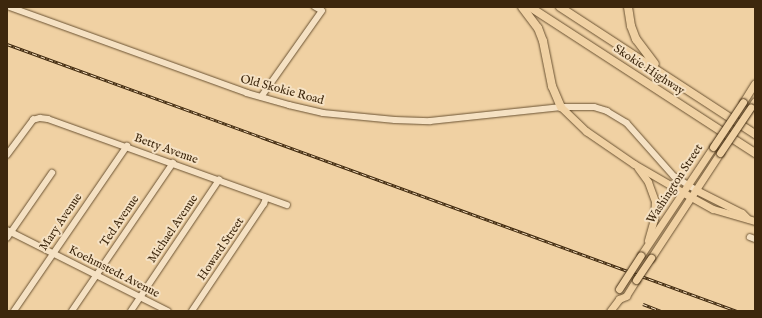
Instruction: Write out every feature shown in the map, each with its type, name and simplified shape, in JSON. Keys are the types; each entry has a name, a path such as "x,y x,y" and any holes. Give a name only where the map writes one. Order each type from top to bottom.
{"highway":[{"path":"522,7 538,28 543,41 552,86 561,107"},
{"name":"Skokie Highway","path":"530,7 755,153"},
{"name":"Skokie Highway","path":"560,7 755,133"},
{"path":"628,7 631,26 636,39 656,66 675,81"}],"main road":[{"name":"Washington Street","path":"619,299 617,292 755,83"},
{"name":"Washington Street","path":"610,311 619,299 626,296 753,104"},
{"path":"561,107 586,132 634,164 713,209 739,218 747,218 755,221"},
{"path":"634,164 648,182 655,201 654,219 646,247"},
{"path":"696,190 742,213 747,218"}],"street":[{"name":"Old Skokie Road","path":"10,7 261,97 323,113 410,121 449,120 561,107 594,107 617,116 633,128 674,176 696,190"},
{"path":"261,97 322,11 315,7"},
{"name":"Betty Avenue","path":"7,155 27,126 33,120 38,118 48,119 61,122 287,205"},
{"name":"Mary Avenue","path":"14,311 127,146"},
{"name":"Ted Avenue","path":"72,311 173,163"},
{"path":"7,238 9,231 52,174"},
{"name":"Michael Avenue","path":"131,311 219,180"},
{"name":"Howard Street","path":"192,311 264,204 266,198"},
{"name":"Koehmstedt Avenue","path":"9,231 168,311"}],"railway":[{"path":"7,44 737,311"},
{"path":"643,304 661,311"}]}
